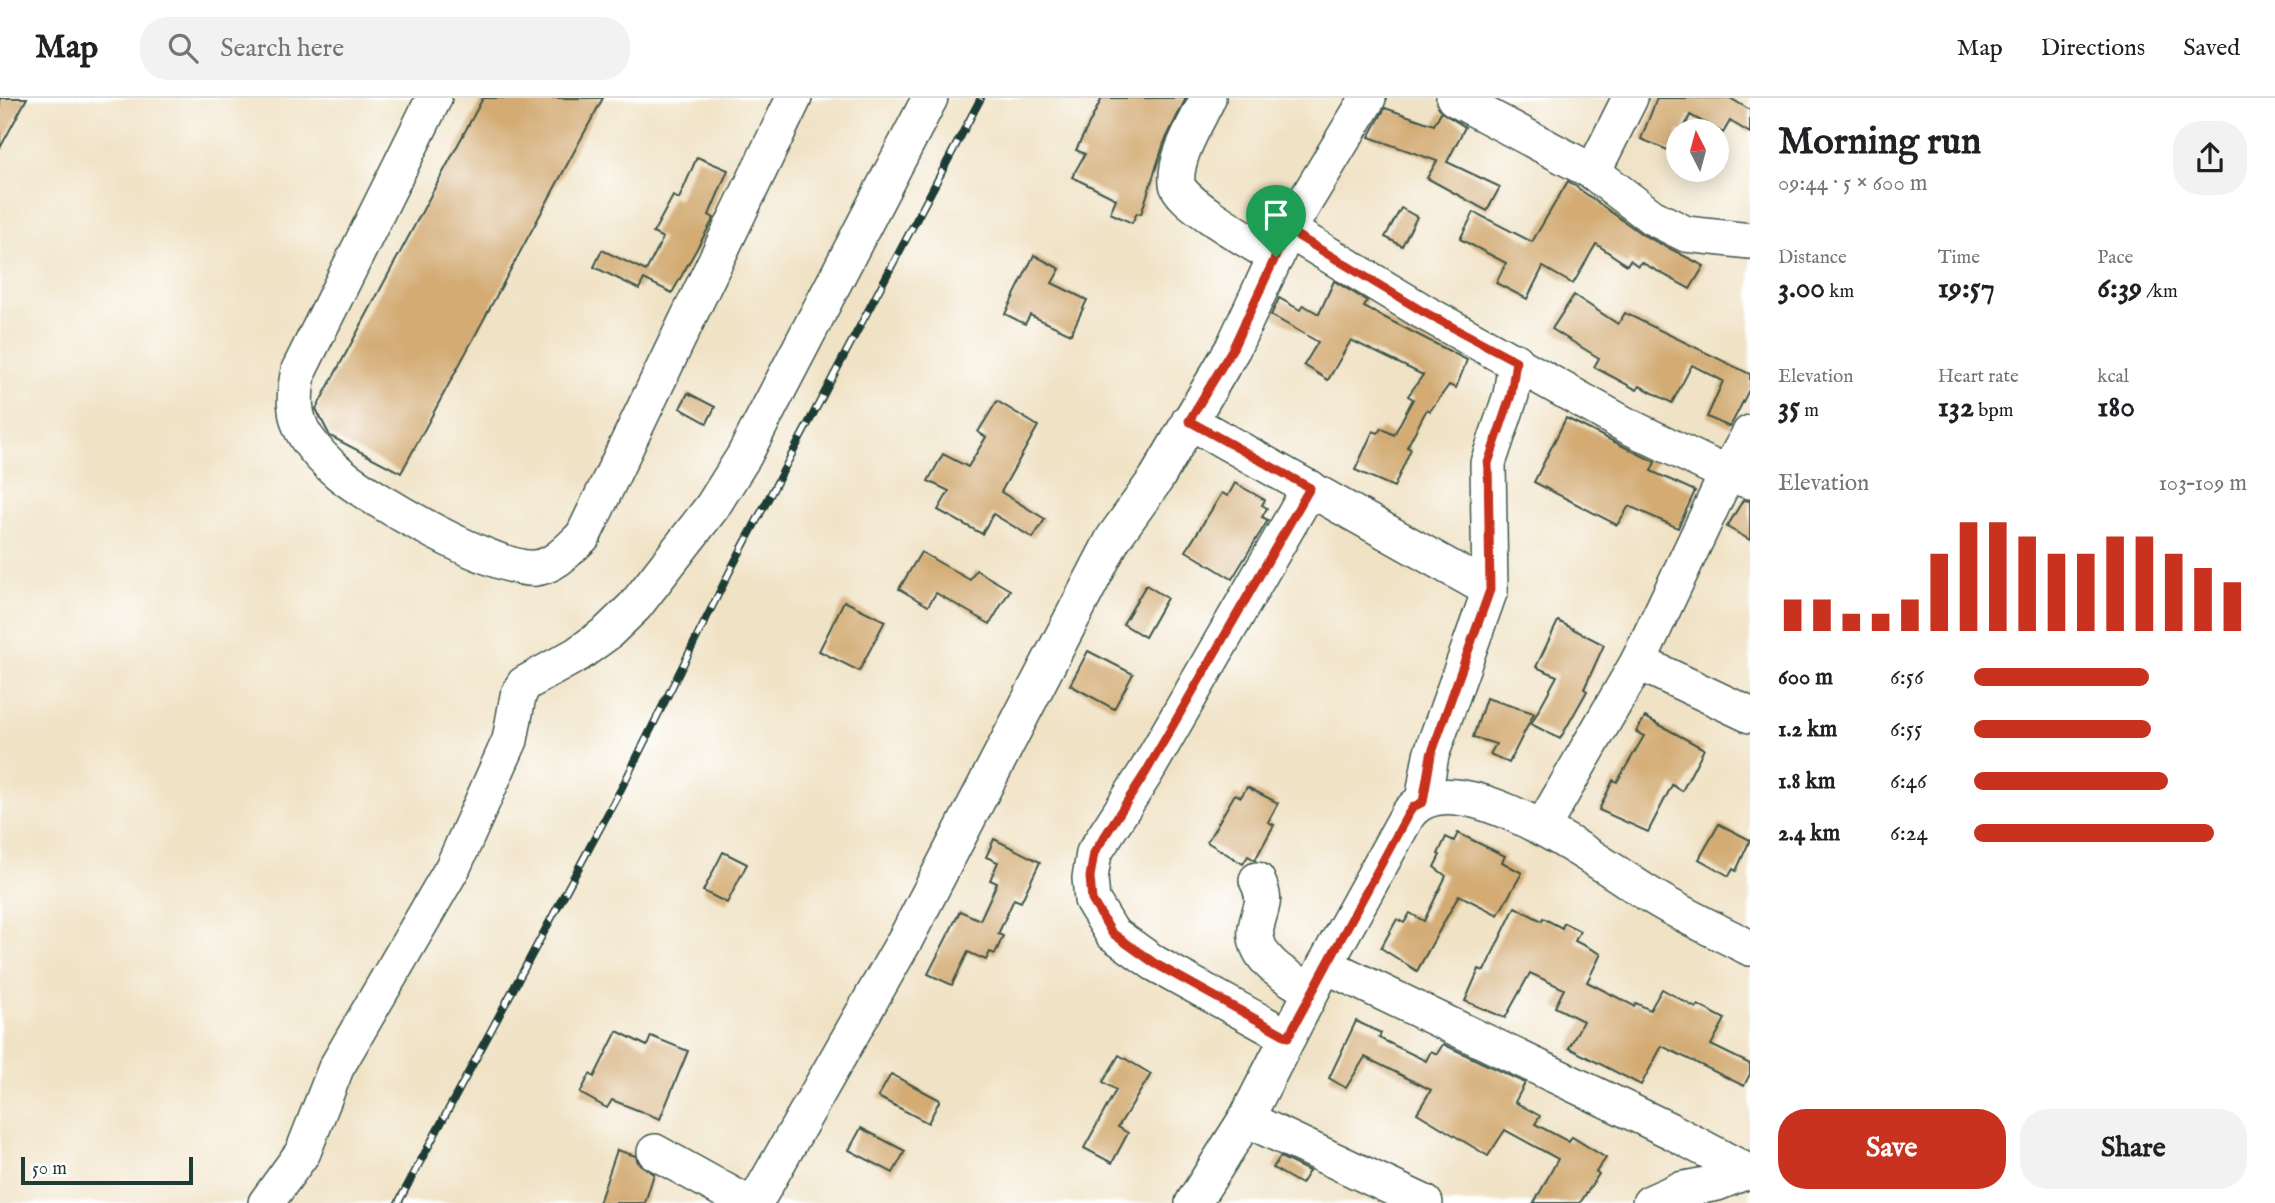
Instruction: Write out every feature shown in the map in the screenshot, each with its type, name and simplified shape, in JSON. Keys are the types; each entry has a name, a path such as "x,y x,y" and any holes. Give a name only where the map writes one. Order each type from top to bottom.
{"street":[{"path":"434,98 299,370 294,393 296,415 306,437 338,472 417,521 495,562 518,568 538,568 560,558 583,536 794,98"},
{"path":"266,1203 303,1152 336,1068 453,867 510,740 518,696 524,684 578,654 607,633 663,573 712,507 757,432 930,98"},
{"path":"1208,98 1188,140 1179,167 1177,185 1180,193 1215,220 1282,244 1422,311 1516,361 1626,425 1738,477"},
{"path":"755,1203 906,938 1113,539 1156,479 1233,348 1282,244 1368,98"},
{"path":"1454,98 1593,172 1651,217 1686,234 1750,241"},
{"path":"1593,172 1630,98"},
{"path":"1423,802 1431,755 1490,590 1488,463 1511,395 1516,361"},
{"path":"1189,421 1490,590"},
{"path":"1543,827 1638,662 1738,477 1750,433"},
{"path":"1288,1037 1154,963 1112,933 1092,900 1090,877 1094,853 1146,772 1310,488"},
{"path":"1638,662 1750,715"},
{"path":"1193,1203 1247,1119 1318,978 1407,816 1413,807 1423,802 1448,797 1493,807 1543,827 1653,897 1750,948"},
{"path":"1257,880 1264,901 1256,930 1260,952 1290,980 1318,978 1671,1131 1748,1172"},
{"path":"1247,1119 1425,1203"},
{"path":"655,1152 747,1203"},
{"path":"1650,1203 1679,1190 1717,1183 1748,1172"}],"building":[{"path":"0,98 27,98 0,148"},
{"path":"483,98 603,98 401,473 330,436 316,409"},
{"path":"1102,98 1186,98 1164,143 1141,214 1137,213 1132,223 1110,213 1116,199 1072,177 1085,154 1076,150"},
{"path":"1657,98 1730,98 1750,110 1750,133 1729,123 1729,119 1697,119 1690,115 1688,119 1666,119 1666,149 1641,139"},
{"path":"1385,108 1434,125 1441,112 1465,127 1447,162 1500,187 1487,211 1427,178 1437,161 1369,137"},
{"path":"697,157 728,170 709,215 714,218 672,293 644,279 639,289 594,267 602,250 646,271 663,238 653,233 673,196 679,199"},
{"path":"1568,181 1643,235 1704,266 1690,289 1641,262 1638,266 1630,260 1627,265 1596,244 1573,284 1543,267 1527,299 1496,283 1506,263 1460,239 1474,212 1532,242"},
{"path":"1401,208 1417,217 1402,246 1385,237"},
{"path":"1034,255 1060,269 1052,283 1087,300 1071,334 1030,315 1025,324 1005,314"},
{"path":"1334,281 1367,301 1364,307 1467,360 1456,388 1449,385 1430,411 1427,409 1407,447 1411,449 1394,487 1355,470 1373,431 1378,433 1381,428 1394,435 1413,399 1408,396 1423,375 1351,340 1328,380 1304,365 1318,342 1271,315 1279,298 1300,310 1303,305 1319,314"},
{"path":"1574,295 1618,324 1625,313 1750,374 1750,388 1730,427 1707,417 1723,381 1692,365 1672,403 1640,386 1637,390 1594,367 1599,358 1552,329"},
{"path":"688,393 715,407 707,423 680,408"},
{"path":"997,401 1038,426 1001,492 1045,519 1033,538 993,514 982,534 938,510 949,491 928,481 943,454 968,467 986,437 978,432"},
{"path":"1566,418 1655,462 1651,471 1695,491 1678,528 1629,506 1617,525 1534,482"},
{"path":"1235,483 1265,500 1262,505 1267,508 1262,517 1268,520 1232,579 1186,551 1222,493 1228,496"},
{"path":"1743,500 1750,501 1750,540 1727,527"},
{"path":"921,552 970,580 976,570 1010,590 990,624 936,593 928,606 899,589"},
{"path":"1146,585 1167,598 1145,637 1123,624"},
{"path":"844,601 885,621 859,671 819,651"},
{"path":"1558,621 1604,645 1584,689 1587,691 1560,739 1531,724 1557,676 1536,667"},
{"path":"1088,651 1133,674 1114,709 1070,685"},
{"path":"1486,698 1534,713 1509,763 1490,754 1496,744 1473,737"},
{"path":"1645,717 1704,749 1682,791 1672,785 1648,832 1599,810 1613,780 1617,782 1644,736 1636,732"},
{"path":"1247,787 1278,803 1268,822 1274,825 1255,860 1248,856 1243,864 1207,842 1235,794 1241,797"},
{"path":"1719,824 1750,840 1736,871 1733,869 1729,876 1699,859"},
{"path":"1458,833 1505,856 1502,862 1522,873 1498,915 1459,895 1417,971 1381,948 1397,919 1404,923 1410,913 1424,921 1446,876 1434,867 1440,855 1438,854 1446,837 1454,841"},
{"path":"994,839 1040,862 1021,902 1014,899 998,934 1003,936 995,954 990,952 986,960 968,952 952,985 928,974 960,911 980,920 997,883 990,880 998,862 986,857"},
{"path":"723,852 747,864 727,903 703,891"},
{"path":"1515,907 1542,921 1543,918 1562,928 1564,923 1580,931 1575,941 1601,954 1587,982 1634,1006 1636,1003 1650,1010 1662,989 1696,1008 1698,1005 1725,1019 1711,1045 1750,1064 1750,1074 1744,1086 1662,1046 1641,1085 1569,1048 1583,1021 1555,1007 1564,989 1530,973 1505,1018 1465,1001 1479,969 1484,971"},
{"path":"1356,1021 1381,1033 1379,1038 1426,1061 1431,1051 1437,1054 1443,1044 1525,1083 1515,1102 1540,1116 1535,1124 1569,1142 1572,1137 1606,1158 1580,1203 1534,1203 1558,1159 1505,1130 1488,1156 1417,1113 1431,1090 1365,1057 1346,1088 1329,1078"},
{"path":"617,1031 647,1046 651,1036 688,1051 660,1119 612,1100 607,1108 580,1093 590,1074 594,1077"},
{"path":"1119,1055 1151,1074 1118,1127 1128,1133 1112,1163 1084,1148 1116,1090 1103,1082"},
{"path":"891,1074 940,1100 928,1123 878,1097"},
{"path":"861,1128 905,1151 893,1173 849,1150"},
{"path":"617,1150 636,1156 638,1163 654,1174 645,1203 599,1203"},
{"path":"1280,1157 1309,1171 1301,1184 1273,1168"}],"railway":[{"path":"398,1203 620,791 732,567 981,98"}],"route":[{"path":"1288,230 1422,311 1516,361 1511,395 1500,436 1488,463 1490,590 1431,755 1423,802 1413,807 1407,816 1288,1037 1154,963 1112,933 1092,900 1090,877 1094,853 1146,772 1310,488 1189,421 1233,348 1276,257 1288,230"}]}
